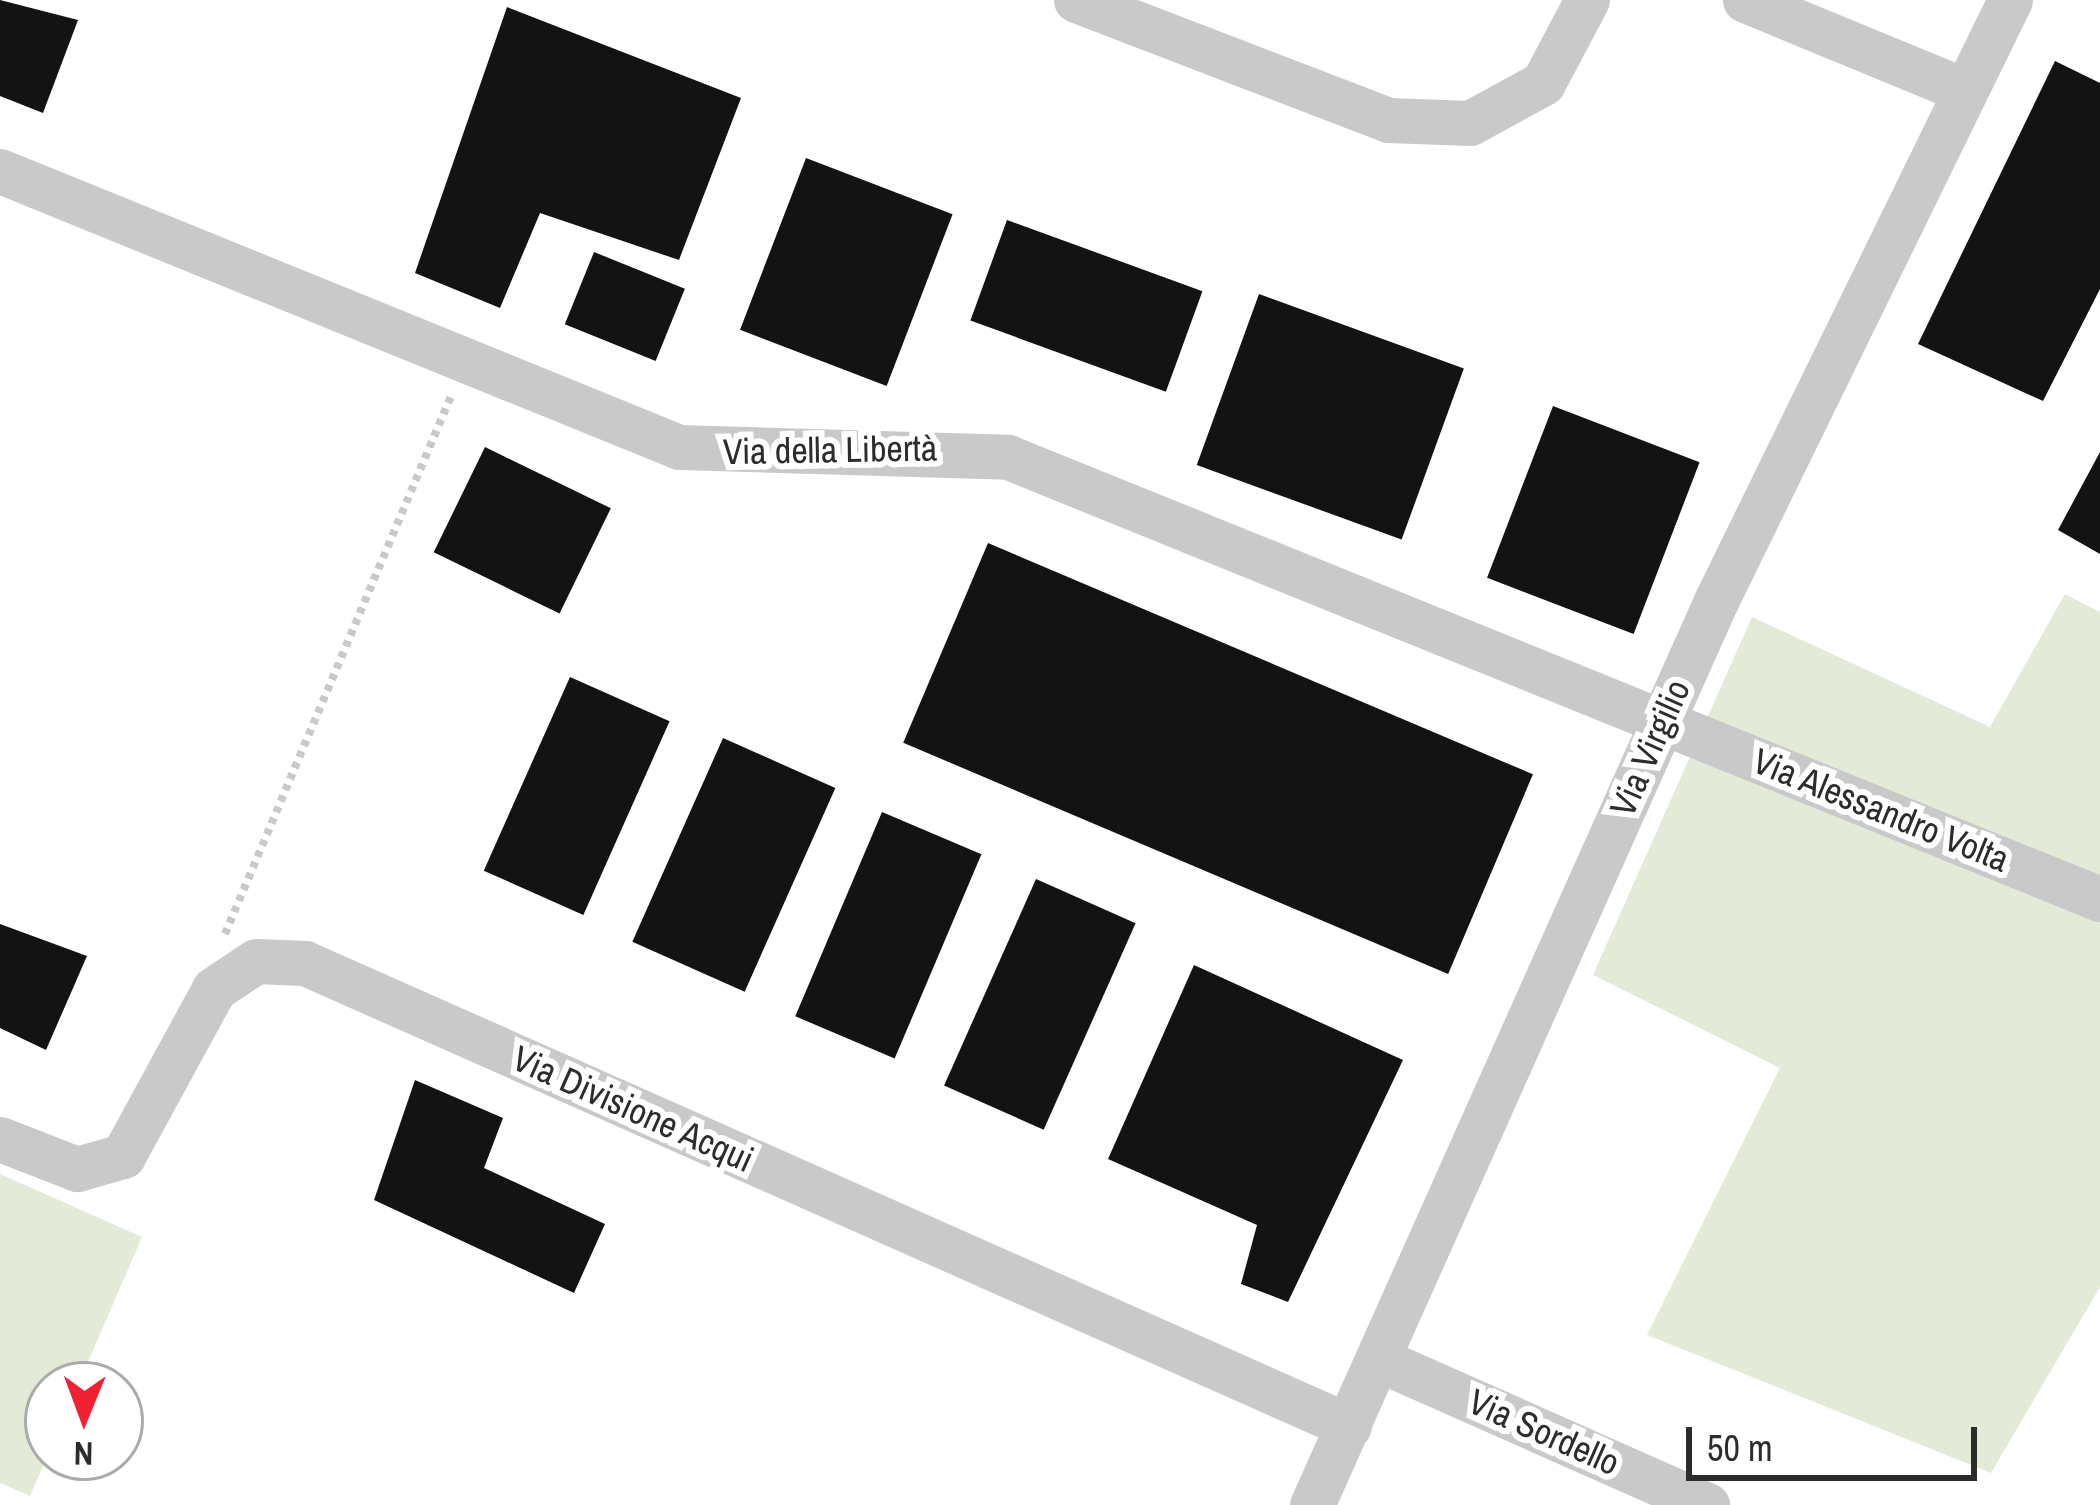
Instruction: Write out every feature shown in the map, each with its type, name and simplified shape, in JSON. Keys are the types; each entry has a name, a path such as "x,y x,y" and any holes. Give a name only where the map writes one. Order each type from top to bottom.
{"street":[{"path":"1076,0 1388,120 1470,123 1544,83 1587,0"},
{"path":"1745,0 1961,89"},
{"name":"Via Virgilio","path":"1312,1505 1662,722 1961,89 2010,0"},
{"name":"Via della Libertà","path":"0,171 464,364 679,447 1009,458 1662,722"},
{"name":"Via Alessandro Volta","path":"1662,722 2100,899"},
{"name":"Via Divisione Acqui","path":"233,970 305,963 1349,1426"},
{"path":"0,1139 77,1168 123,1156 199,1010 233,970"},
{"name":"Via Sordello","path":"1380,1360 1707,1505"}],"path":[{"path":"233,970 224,924 464,364"}],"green space":[{"path":"2065,594 2100,612 2100,1287 1991,1473 1647,1335 1780,1068 1593,975 1752,617 1990,727"},
{"path":"0,1174 142,1237 88,1361 24,1361 24,1481 36,1481 30,1496 0,1483"}],"building":[{"path":"0,0 78,20 43,113 0,96"},
{"path":"507,7 741,98 679,260 540,213 500,308 415,273"},
{"path":"2055,61 2100,83 2100,289 2043,401 1918,344"},
{"path":"806,158 953,214 887,386 740,330"},
{"path":"1007,220 1202,291 1166,392 970,321"},
{"path":"594,252 685,289 656,361 565,324"},
{"path":"1259,294 1464,369 1402,540 1197,465"},
{"path":"1553,406 1700,462 1634,634 1487,578"},
{"path":"485,447 611,508 560,614 434,552"},
{"path":"2100,452 2100,554 2058,530"},
{"path":"988,543 1533,774 1448,974 903,743"},
{"path":"570,677 670,721 583,915 484,871"},
{"path":"723,738 835,788 745,992 632,942"},
{"path":"882,812 981,854 895,1059 795,1016"},
{"path":"1036,879 1136,923 1044,1130 944,1085"},
{"path":"0,924 87,956 46,1050 0,1028"},
{"path":"1194,965 1403,1060 1288,1302 1241,1284 1257,1225 1108,1159"},
{"path":"415,1080 503,1118 484,1168 605,1224 574,1293 374,1200"}]}
